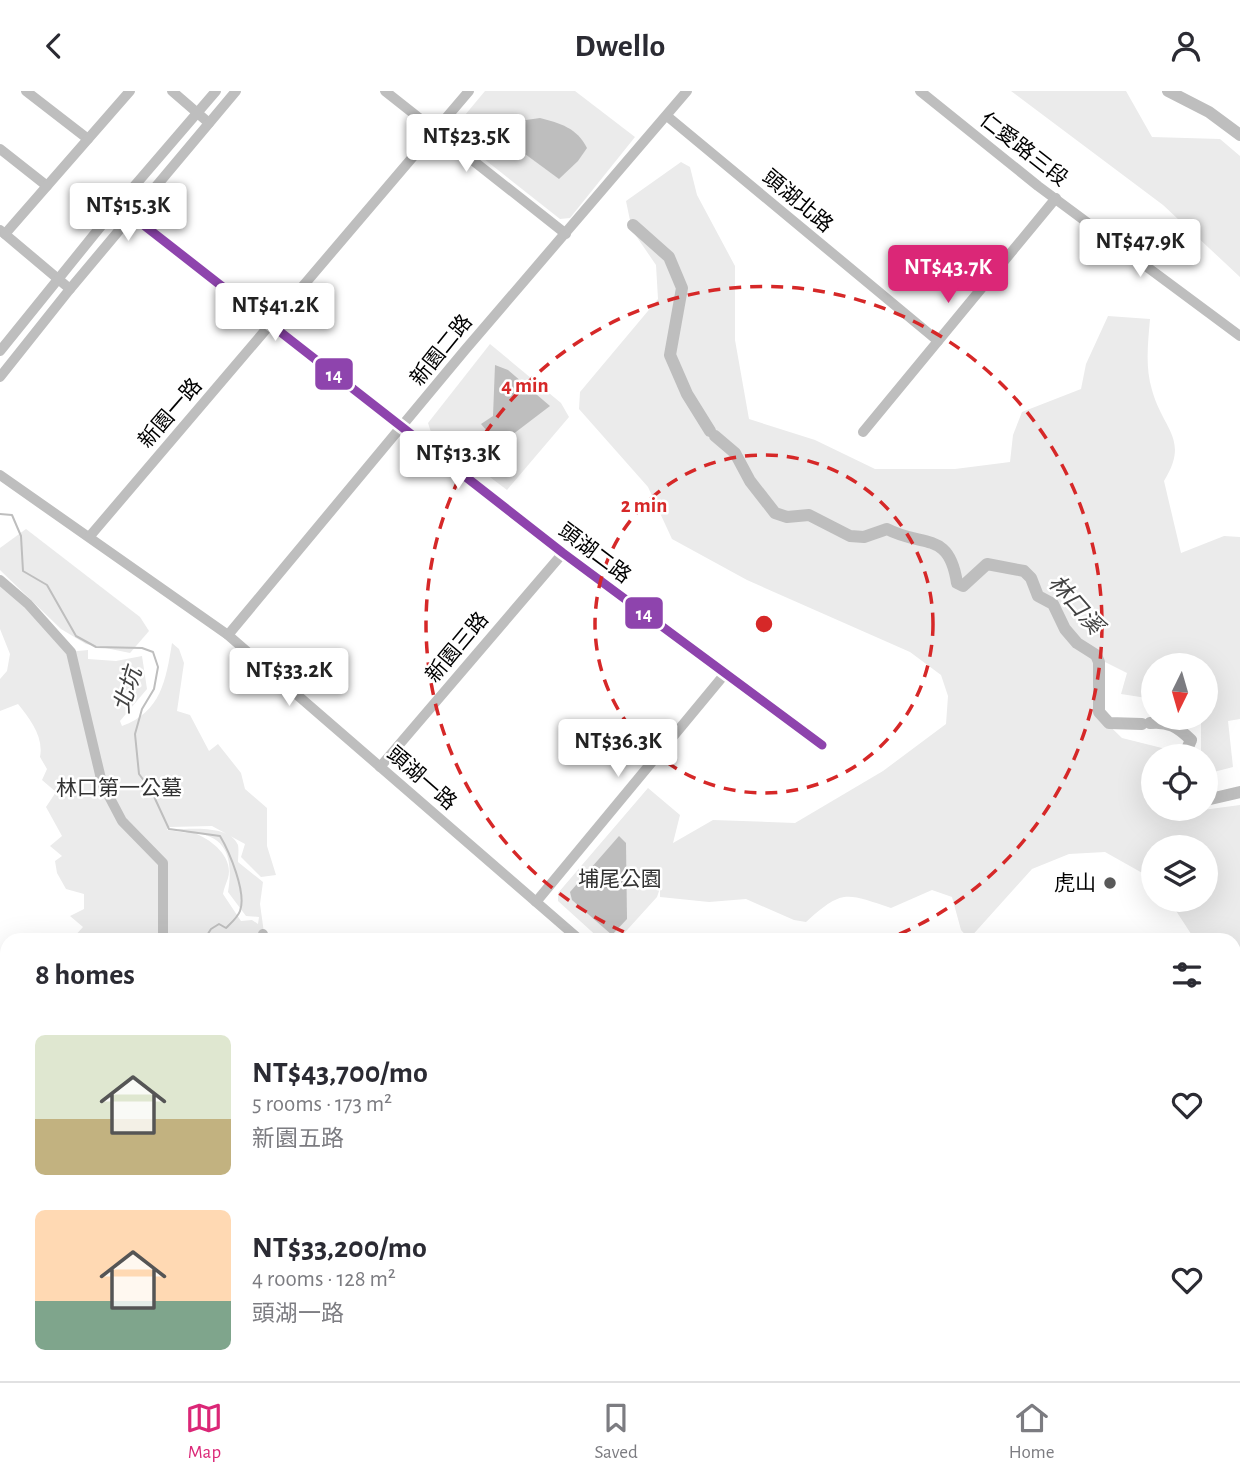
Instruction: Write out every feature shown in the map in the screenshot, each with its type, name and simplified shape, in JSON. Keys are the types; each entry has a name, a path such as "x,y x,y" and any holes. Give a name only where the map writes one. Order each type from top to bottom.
{"street":[{"path":"26,91 88,139"},
{"path":"69,289 3,232 130,91"},
{"path":"172,91 209,123"},
{"path":"0,351 118,205 216,91"},
{"path":"0,377 69,289 236,91"},
{"path":"385,91 566,234"},
{"name":"新園一路","path":"90,536 469,91"},
{"name":"新園二路","path":"228,635 464,350 687,91"},
{"name":"仁愛路三段","path":"920,91 1056,198 1240,336"},
{"name":"頭湖北路","path":"667,116 938,341"},
{"path":"0,149 47,186"},
{"path":"863,432 1056,198"},
{"name":"頭湖二路","path":"118,205 563,552 724,675 822,745"},
{"name":"頭湖一路","path":"0,475 228,635 572,933"},
{"name":"新園三路","path":"380,767 563,552"},
{"path":"0,580 28,604 71,652 102,783 122,821 163,863 163,933"},
{"path":"536,902 724,675"}],"green space":[{"path":"485,91 575,91 635,137 570,218 560,219 455,136 455,127"},
{"path":"1011,91 1126,91 1152,137 1220,139 1240,156 1240,277 1163,205"},
{"name":"埔尾公園","path":"681,162 690,167 697,195 735,266 735,340 749,419 815,440 875,469 955,469 1010,462 1013,435 1022,412 1081,389 1086,364 1108,316 1150,319 1148,373 1157,404 1175,444 1175,455 1164,481 1181,553 1224,536 1240,537 1240,719 1228,721 1233,767 1218,771 1218,744 1201,744 1201,730 1218,730 1218,653 1141,653 1141,697 1121,694 1127,673 1105,662 1093,710 1122,738 1146,744 1141,744 1141,821 1218,821 1218,808 1240,805 1240,933 1190,933 1177,912 1218,912 1218,835 1141,835 1141,872 1105,852 1069,854 1032,869 974,933 964,933 961,930 952,897 932,890 891,908 854,897 837,899 806,922 794,920 746,899 709,902 660,897 660,888 657,897 624,933 593,933 558,901 558,893 648,788 680,815 673,843 713,820 795,823 883,771 946,724 948,696 941,675 910,652 747,580 672,539 648,487 579,409 580,392 658,299 656,265 632,230 626,201"},
{"path":"490,344 561,403 569,417 507,490 431,432 428,423"},
{"path":"26,529 140,617 149,631 130,653 86,644 61,629 0,570 0,548"},
{"name":"林口第一公墓","path":"0,582 68,652 88,650 88,659 116,661 142,656 147,689 120,721 122,726 135,720 153,703 164,682 172,643 179,649 184,663 177,711 190,715 209,751 218,744 241,773 245,789 267,808 267,846 276,875 261,877 241,857 245,844 229,835 238,845 238,862 263,882 260,904 264,933 77,933 83,927 70,916 84,909 84,894 66,889 57,873 55,861 62,856 50,846 62,836 46,807 56,792 42,780 47,769 40,757 40,742 35,729 18,704 0,711 0,679 7,671 10,654 0,629","holes":["212,826 226,834 201,829 176,829 188,833 167,830 169,827","194,833 215,839 226,852 229,861 230,871 228,892 246,916 259,917 258,924 252,920 241,921 223,894 228,878 228,863 214,844"]}],"shaded area":[{"path":"540,118 561,124 573,131 587,148 559,179 499,135 519,121"},
{"path":"495,365 508,370 550,406 499,445 481,424 493,416"},
{"path":"619,836 626,843 627,919 614,933 610,933 572,900 570,892"}],"waterway":[{"path":"1168,91 1209,112 1240,135"},
{"name":"林口溪","path":"633,225 669,257 682,288 670,355 687,394 710,431"},
{"name":"林口溪","path":"715,436 735,453 750,481 775,513 787,517 809,515 850,536 864,537 887,529 932,543 948,555 957,583 963,586 987,564 1024,571 1031,578 1038,596 1053,604 1065,629 1077,643 1096,655 1099,662 1099,712 1109,723 1141,724"},
{"name":"北坑","path":"0,514 12,515 21,536 23,571 47,585 76,636 96,647 142,648 153,652 158,667 154,689 142,709 135,734 139,774 151,790 169,829 220,836 239,883 242,903 236,918 226,928 219,924 208,933"},
{"name":"林口溪","path":"1179,730 1191,740 1189,744"},
{"name":"林口溪","path":"1218,797 1240,792"}],"transit line":[{"name":"14","path":"118,205 563,553 822,745"}],"place":[{"name":"虎山","path":"1110,883"}]}
